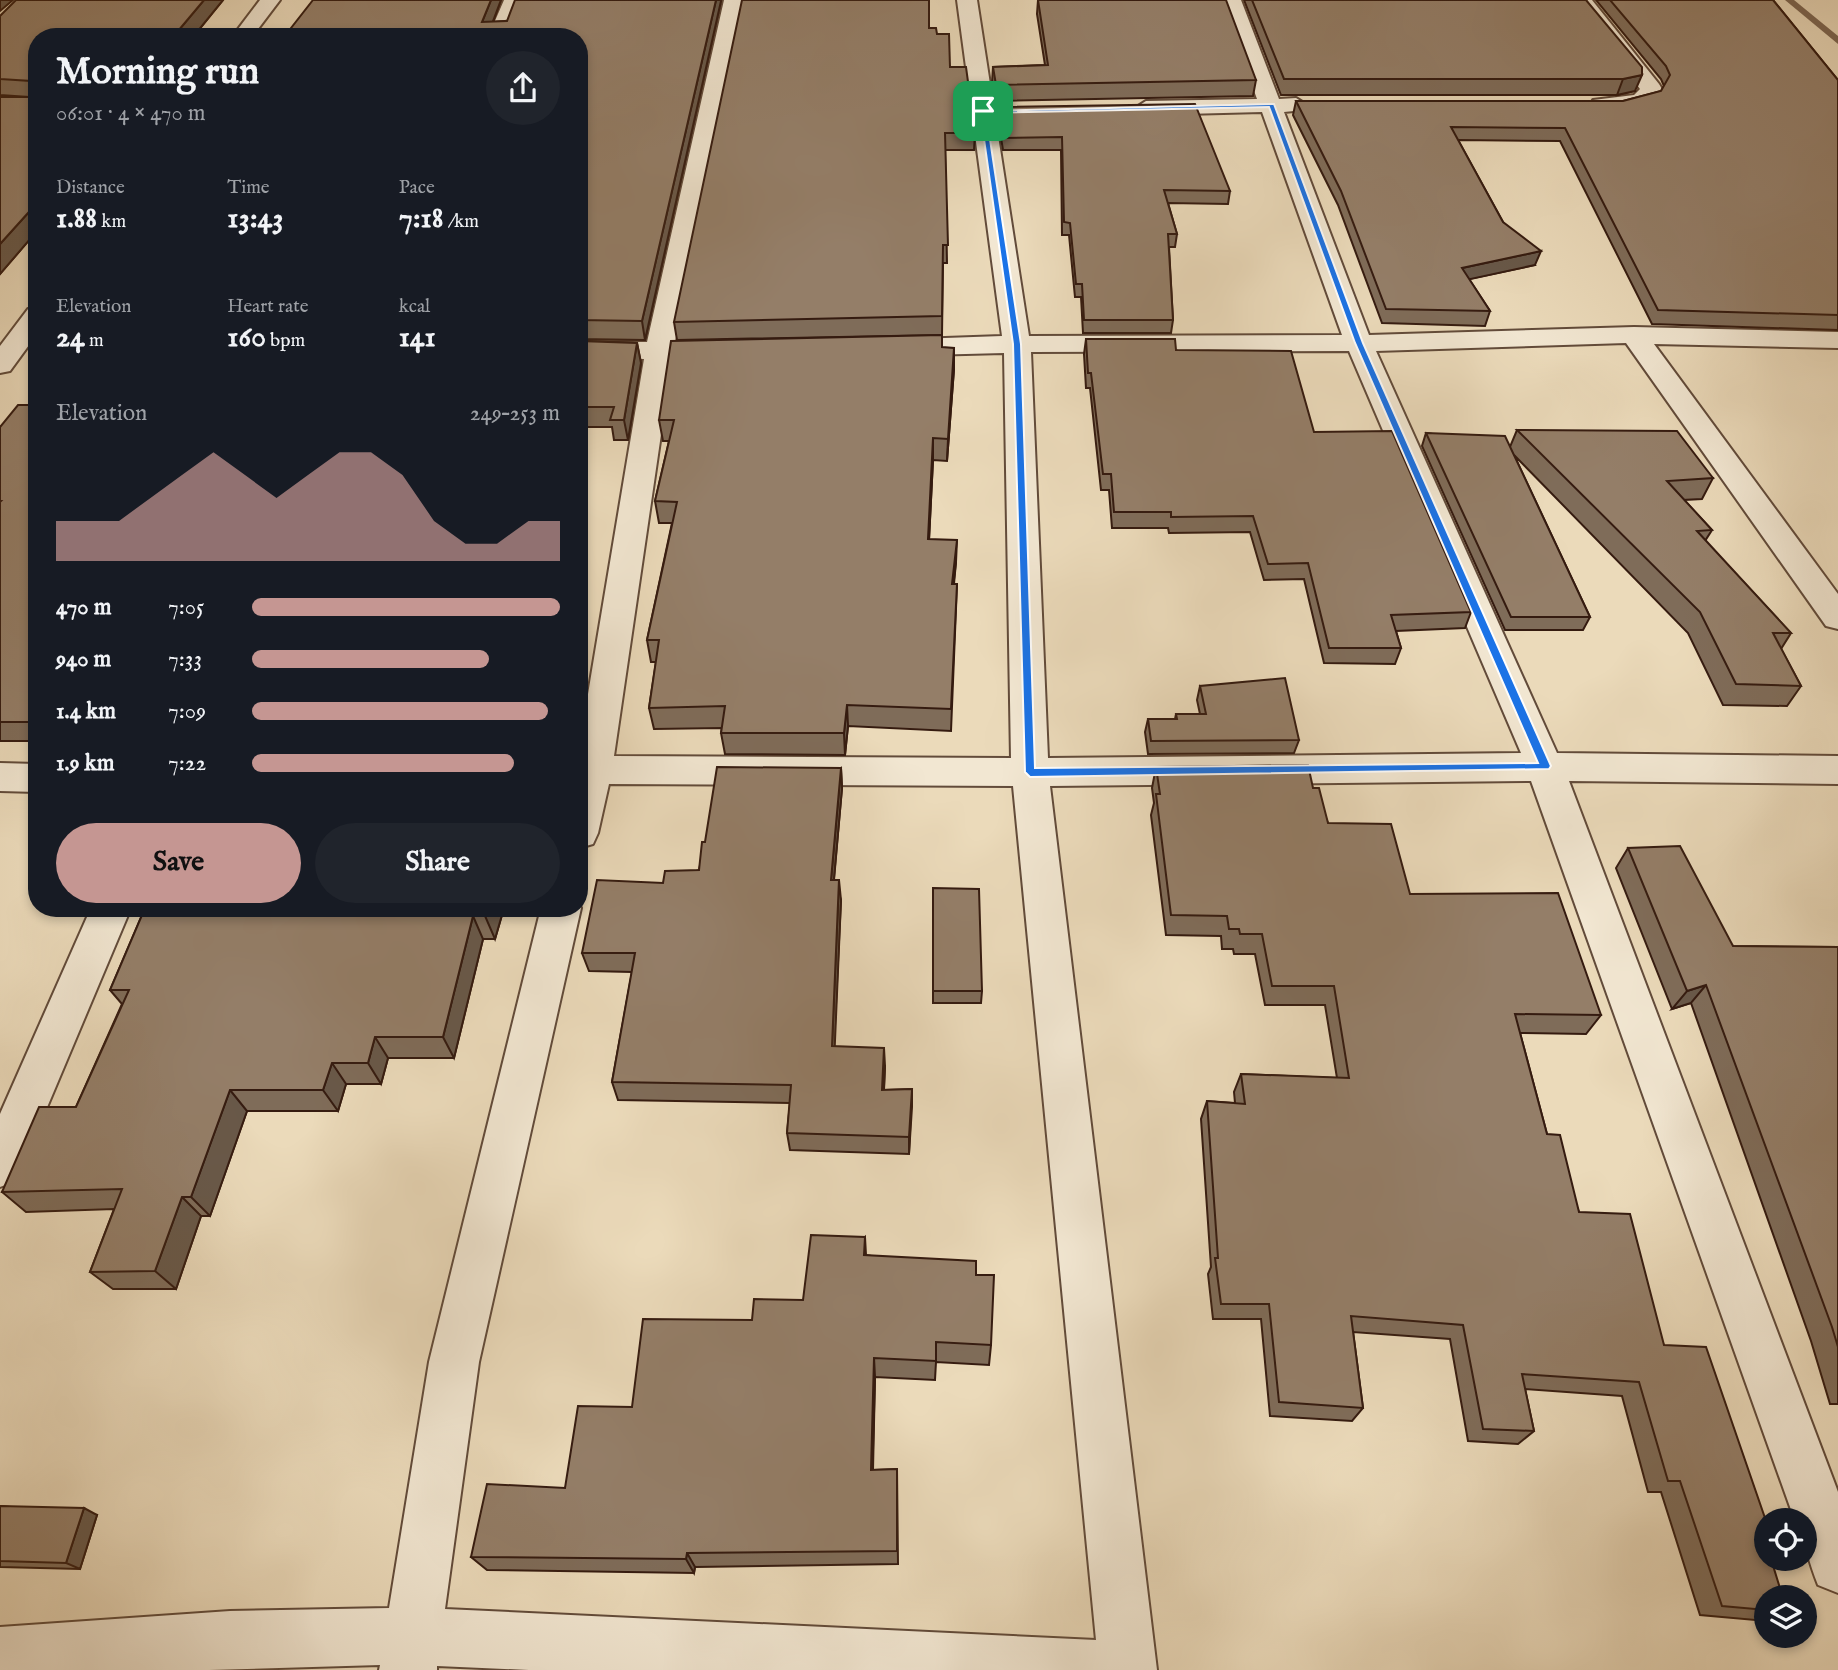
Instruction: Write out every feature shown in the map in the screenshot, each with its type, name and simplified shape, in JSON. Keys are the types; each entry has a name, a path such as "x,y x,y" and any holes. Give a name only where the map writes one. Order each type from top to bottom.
{"street":[{"path":"249,28 270,0"},
{"path":"502,28 514,0"},
{"path":"588,764 659,352 734,0"},
{"path":"0,1656 230,1640 411,1653 1126,1670 1030,772 1017,344 997,111 967,0"},
{"path":"1231,0 1359,343 1545,766 1838,1565"},
{"path":"1575,105 1629,104 1647,97 1651,89 1582,0"},
{"path":"1121,108 1313,106"},
{"path":"12,354 28,330"},
{"path":"1634,335 1838,618"},
{"path":"864,349 1017,344 1359,343 1634,335 1838,340"},
{"path":"588,350 755,350"},
{"path":"588,770 1030,772 1545,766 1838,770"},
{"path":"0,777 28,778"},
{"path":"0,1166 107,917"},
{"path":"411,1653 454,1362 559,917"}],"building":[{"path":"16,0 204,0 181,28 28,28 28,81 0,79 0,16"},
{"path":"313,0 491,0 482,22 507,21 515,0 716,0 642,321 588,320 588,28 291,28"},
{"path":"742,0 929,0 929,28 936,28 937,34 949,34 950,67 966,67 975,133 945,133 948,245 943,245 942,316 674,322"},
{"path":"1038,0 1226,0 1256,80 996,85 993,67 1048,65"},
{"path":"1252,0 1586,0 1642,67 1642,75 1623,79 1284,79"},
{"path":"1610,0 1773,0 1838,80 1838,315 1658,310 1565,128 1451,127 1503,222 1541,251 1462,268 1490,311 1386,309 1341,191 1296,101 1623,101 1661,91 1670,75 1666,66"},
{"path":"0,97 28,97 28,213 0,244"},
{"path":"1195,104 1230,191 1164,190 1177,234 1168,234 1173,320 1084,320 1082,284 1076,284 1070,223 1064,222 1062,137 1003,138 999,107"},
{"path":"942,335 942,347 954,348 948,439 933,438 928,539 957,540 952,584 957,584 951,709 847,705 844,733 721,733 725,706 649,708 659,640 647,640 677,502 655,501 674,420 659,420 671,341"},
{"path":"1086,339 1175,339 1176,350 1291,351 1314,432 1392,431 1471,612 1391,615 1401,648 1329,648 1308,563 1268,564 1253,516 1171,517 1171,512 1114,512 1111,474 1103,474 1091,373 1088,373"},
{"path":"588,341 637,343 624,420 610,420 614,407 588,407"},
{"path":"18,405 28,405 28,722 0,722 0,427"},
{"path":"1517,430 1677,431 1713,478 1667,481 1712,530 1697,531 1791,633 1773,633 1801,686 1736,684 1700,612"},
{"path":"1426,433 1505,436 1590,617 1511,617"},
{"path":"1285,678 1299,740 1151,741 1148,719 1177,719 1176,714 1206,714 1200,686"},
{"path":"1308,765 1313,788 1319,788 1328,823 1391,824 1410,894 1558,893 1601,1015 1515,1014 1547,1134 1560,1135 1579,1212 1630,1214 1664,1345 1706,1347 1762,1508 1754,1508 1754,1571 1775,1571 1779,1585 1754,1585 1754,1609 1722,1606 1680,1481 1668,1481 1639,1382 1522,1374 1534,1431 1483,1429 1463,1325 1351,1316 1363,1408 1279,1402 1269,1304 1221,1304 1215,1258 1218,1258 1207,1101 1245,1104 1241,1074 1349,1078 1334,986 1272,986 1262,934 1240,934 1239,929 1229,929 1227,916 1171,915 1156,794 1160,794 1156,767"},
{"path":"717,767 841,768 831,880 839,880 832,1046 884,1048 882,1090 912,1089 909,1137 787,1133 791,1085 612,1082 635,953 582,953 597,880 663,883 665,871 699,870"},
{"path":"1680,846 1733,946 1838,947 1838,1347 1706,985 1687,991 1628,848"},
{"path":"933,888 979,889 982,991 933,991"},
{"path":"141,917 473,917 443,1037 375,1037 368,1063 332,1063 323,1090 230,1090 191,1197 182,1197 155,1271 90,1272 122,1189 2,1192 39,1107 76,1107 129,990 110,990"},
{"path":"811,1235 865,1237 864,1255 976,1261 976,1275 994,1275 991,1345 936,1342 936,1361 874,1358 871,1470 897,1469 897,1551 687,1553 686,1559 471,1557 487,1484 565,1488 578,1406 632,1407 643,1319 752,1320 754,1299 803,1300"},
{"path":"0,1506 84,1508 66,1563 0,1561"}],"waterway":[{"path":"1789,0 1838,41"}],"route":[{"path":"1272,106 1359,343 1545,766 1030,772 1017,344 983,111 1272,106"}]}
